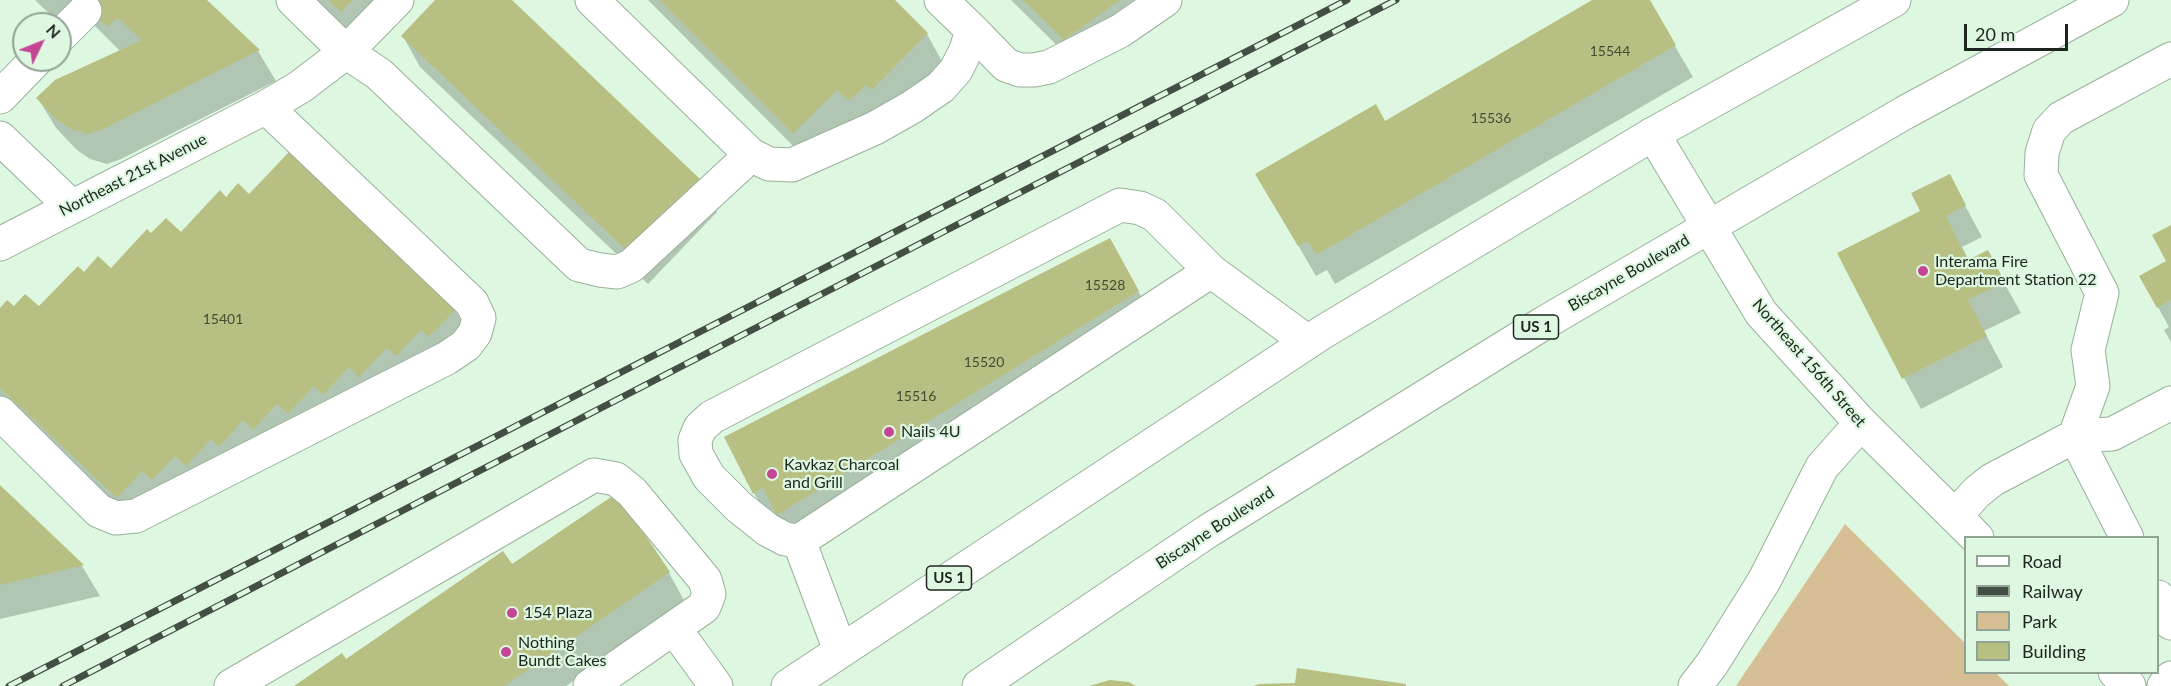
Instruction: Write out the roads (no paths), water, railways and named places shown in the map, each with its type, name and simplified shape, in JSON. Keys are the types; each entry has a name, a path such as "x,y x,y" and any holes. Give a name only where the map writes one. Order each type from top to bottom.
{"main road":[{"path":"293,0 346,52 379,74 579,265 617,272 631,266 751,155"},
{"name":"Northeast 21st Avenue","path":"0,244 266,107 300,87 346,52 397,0"},
{"path":"592,0 751,155 768,164 792,165 874,128 941,87 956,70 966,50 972,30"},
{"path":"942,0 1006,65 1020,70 1049,67 1120,31 1165,0"},
{"name":"US 1","path":"788,686 824,666 1308,342 1653,134 1894,0"},
{"name":"Biscayne Boulevard","path":"979,686 1208,531 1544,322 1894,119 2112,0"},
{"path":"72,24 85,11"},
{"path":"2126,536 2074,436 2093,386 2088,350 2102,293 2041,175 2042,153 2049,131 2061,118 2171,59"},
{"path":"0,97 24,72"},
{"path":"0,413 99,510 116,518 136,516 447,358 466,345 475,333 479,318 472,303 266,107"},
{"name":"Northeast 156th Street","path":"1653,134 1761,314 1860,423 1966,527"},
{"path":"0,138 72,207"},
{"path":"1211,271 799,541 784,539 768,530 739,507 709,477 696,454 695,440 700,428 712,417 1120,205 1140,208 1155,215 1211,271 1308,342"},
{"path":"1966,527 1977,492 1992,480 2074,436 2112,434 2171,403"},
{"path":"1695,686 1712,664 1764,581 1821,467 1860,423"},
{"path":"231,686 594,475 616,479 632,492 705,580 709,594 704,607 590,686"},
{"path":"799,541 824,666"},
{"path":"2159,601 2171,623"},
{"path":"674,628 716,686"},
{"path":"2117,674 2129,686"},
{"path":"2164,686 2171,678"}],"railway":[{"path":"9,686 1347,0"},
{"path":"63,686 1396,0"}],"place":[{"name":"Interama Fire Department Station 22","path":"1923,271"},
{"name":"Nails 4U","path":"889,432"},
{"name":"Kavkaz Charcoal and Grill","path":"772,474"},
{"name":"154 Plaza","path":"512,613"},
{"name":"Nothing Bundt Cakes","path":"506,652"}]}
